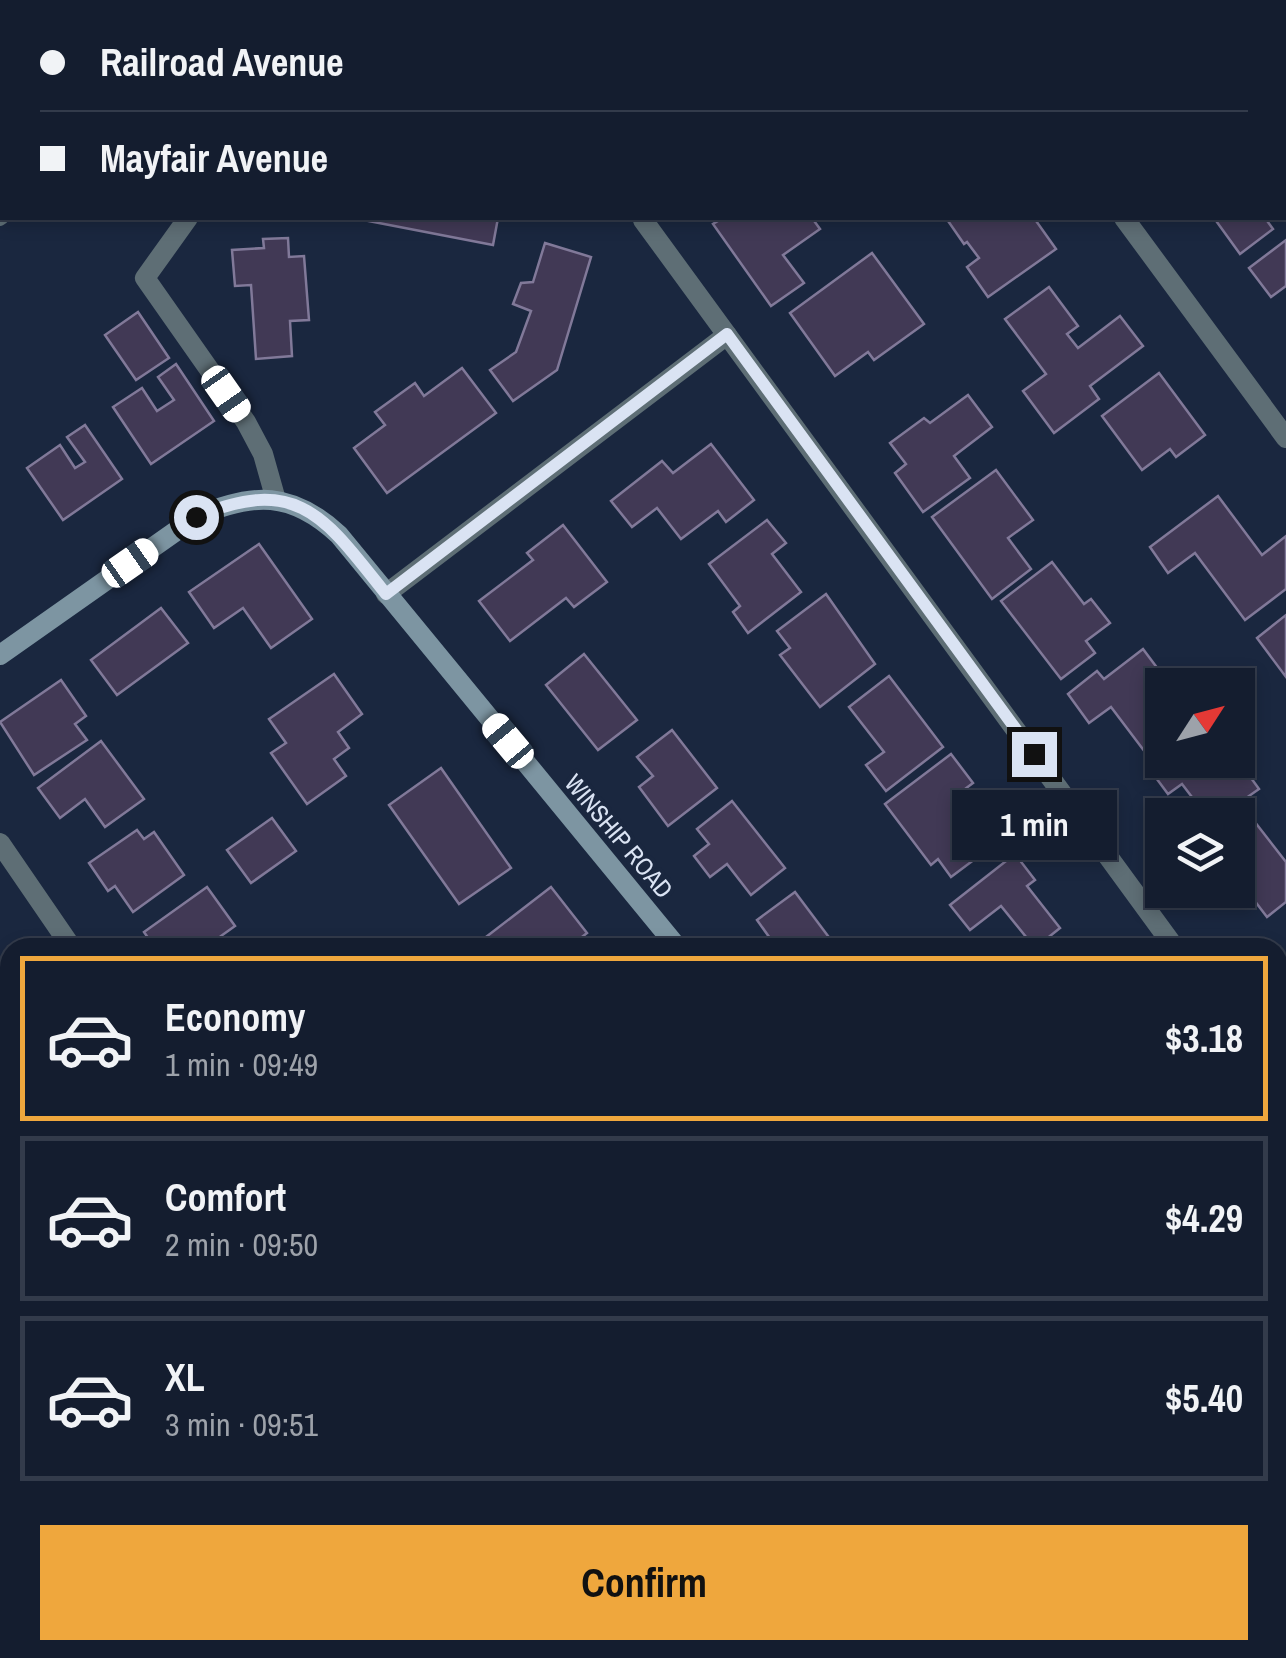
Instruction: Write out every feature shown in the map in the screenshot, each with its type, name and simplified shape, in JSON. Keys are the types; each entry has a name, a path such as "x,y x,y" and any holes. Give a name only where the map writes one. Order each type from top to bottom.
{"street":[{"path":"0,656 196,517 225,504 260,498 276,500 263,454 246,422 145,278 187,220"},
{"path":"643,220 1169,938"},
{"path":"1125,220 1286,438"},
{"path":"386,594 727,334"},
{"name":"WINSHIP ROAD","path":"276,500 297,504 317,514 339,536 670,938"},
{"path":"0,843 65,938"}],"building":[{"path":"363,220 498,220 493,245"},
{"path":"720,220 813,220 820,229 783,255 804,283 771,306 713,224"},
{"path":"947,220 1035,220 1056,249 988,297 967,267 979,258 967,242 964,244"},
{"path":"1215,220 1266,220 1273,229 1240,254"},
{"path":"288,238 289,257 304,256 309,320 290,321 292,356 256,359 251,285 235,286 232,250 264,248 263,239"},
{"path":"1286,240 1286,286 1271,297 1249,268"},
{"path":"545,243 591,257 557,370 513,401 490,370 516,352 531,311 513,304 521,283 533,282"},
{"path":"872,253 924,324 874,360 868,352 835,376 790,313"},
{"path":"1049,287 1078,326 1067,334 1078,348 1120,316 1143,346 1090,386 1099,399 1054,433 1023,391 1046,374 1005,319"},
{"path":"138,312 169,358 136,380 105,335"},
{"path":"176,364 214,421 151,464 113,407 142,388 157,411 174,400 158,377"},
{"path":"462,368 496,413 387,493 354,448 385,425 375,412 415,383 424,396"},
{"path":"1159,373 1205,435 1176,457 1170,449 1142,470 1102,416"},
{"path":"968,395 992,427 954,456 970,478 923,512 895,473 906,464 890,443 924,418 930,423"},
{"path":"85,425 122,479 63,520 27,468 60,445 75,468 85,462 67,437"},
{"path":"711,444 754,500 726,522 718,511 681,539 657,508 632,527 611,501 662,461 673,473"},
{"path":"996,470 1033,520 1008,538 1031,569 992,599 932,517"},
{"path":"1218,496 1262,555 1286,536 1286,589 1245,620 1195,553 1168,573 1150,547"},
{"path":"767,520 786,543 772,554 801,592 748,633 733,612 740,606 709,564"},
{"path":"563,525 607,582 574,607 566,598 510,641 479,601 533,560 527,553"},
{"path":"259,544 312,619 271,648 243,608 214,628 189,592"},
{"path":"1052,562 1084,604 1091,599 1110,623 1086,641 1095,653 1061,679 1001,601"},
{"path":"826,594 875,664 820,707 780,655 790,648 777,631"},
{"path":"161,608 188,643 117,695 91,660"},
{"path":"1286,615 1286,677 1257,638"},
{"path":"1143,649 1157,668 1145,668 1145,752 1111,707 1089,723 1068,694 1097,671 1104,679"},
{"path":"584,654 637,720 598,750 546,685"},
{"path":"334,674 362,714 338,732 349,748 334,759 346,776 307,804 271,753 286,743 269,719"},
{"path":"889,676 943,747 886,791 866,765 884,752 849,707"},
{"path":"61,680 86,716 75,724 87,740 34,775 0,722"},
{"path":"672,730 717,788 668,826 639,787 653,776 637,757"},
{"path":"101,741 144,799 105,827 85,799 60,818 38,788"},
{"path":"951,754 973,783 965,789 1003,838 951,877 938,859 931,865 885,804"},
{"path":"441,768 511,868 459,904 389,805"},
{"path":"1156,778 1251,778 1259,789 1246,798 1193,798 1182,784 1168,794"},
{"path":"732,801 785,868 751,895 727,864 710,877 694,856 709,844 697,829"},
{"path":"272,818 296,851 251,883 227,850"},
{"path":"1255,822 1286,862 1286,902 1267,917 1255,901"},
{"path":"137,830 144,839 154,832 184,875 133,912 115,886 108,891 89,863"},
{"path":"1015,854 1035,880 1027,886 1060,928 1048,938 1027,938 1001,906 970,930 950,905"},
{"path":"207,887 235,926 222,938 148,938 144,932"},
{"path":"551,887 587,933 581,938 486,937"},
{"path":"795,892 830,938 770,938 757,920"}],"route":[{"path":"196,517 225,504 260,498 297,504 317,514 339,536 386,594 727,334 1034,754"}]}
